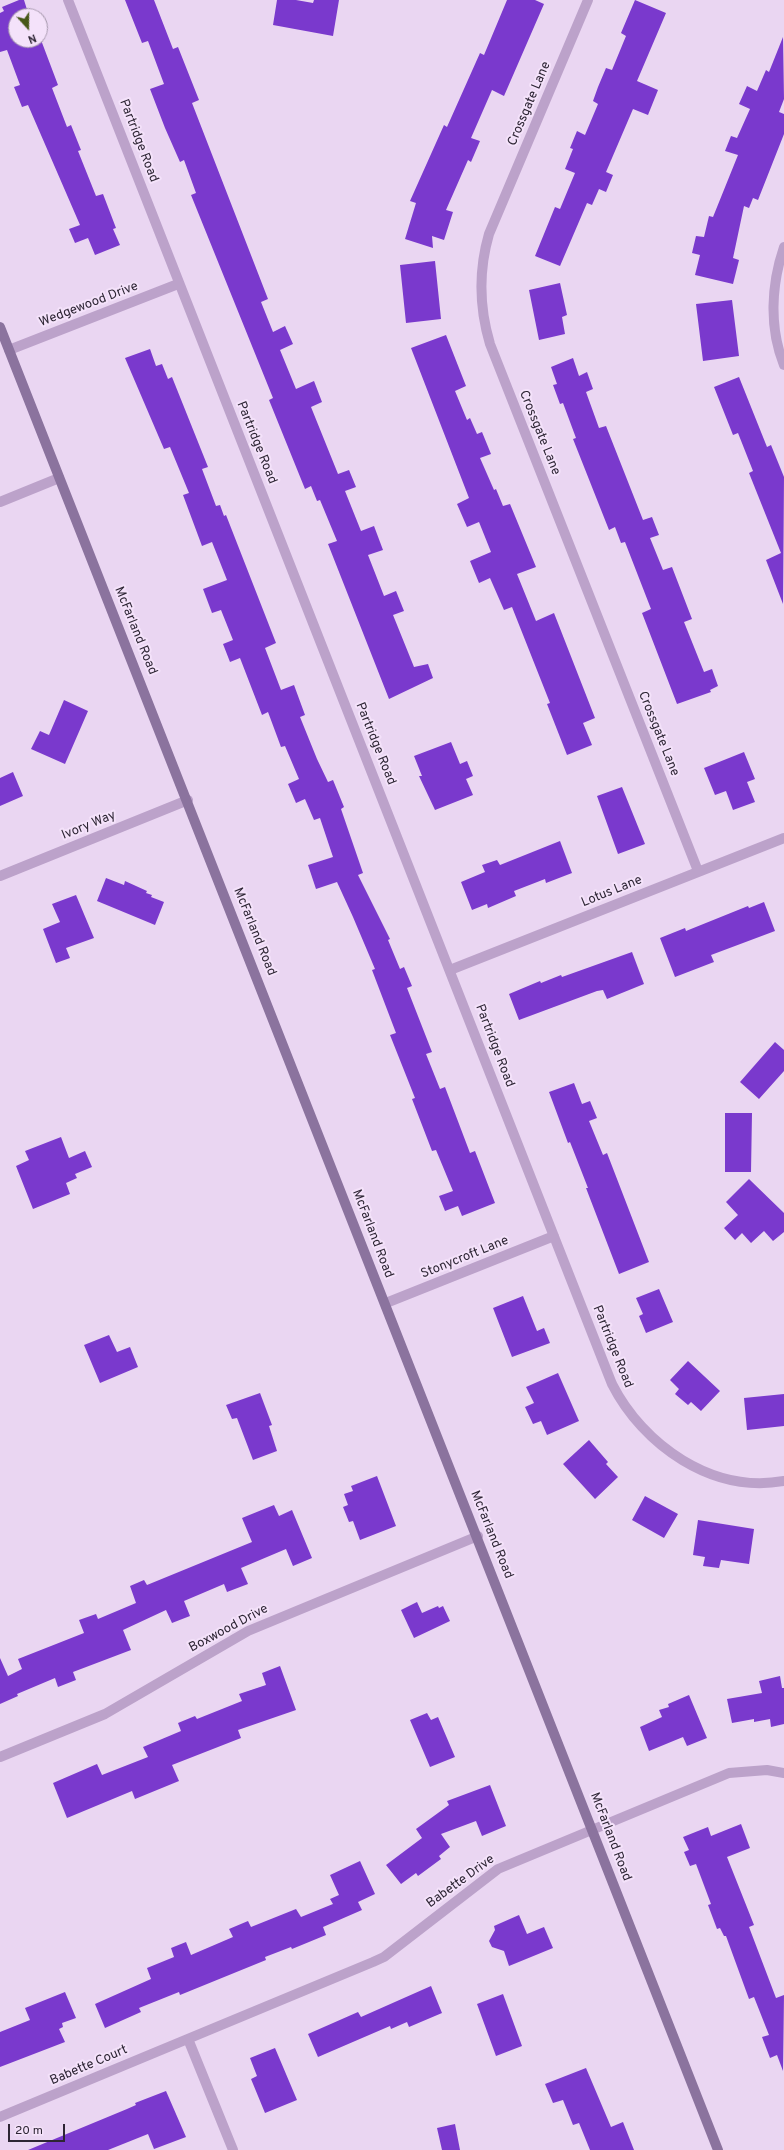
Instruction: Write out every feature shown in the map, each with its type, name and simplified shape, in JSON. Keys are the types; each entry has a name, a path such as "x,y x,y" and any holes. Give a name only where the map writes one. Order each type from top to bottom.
{"street":[{"name":"Partridge Road","path":"68,0 178,284 450,970 608,1376 620,1400 641,1427 660,1446 681,1461 697,1468 737,1481 766,1483 784,1481"},
{"name":"Crossgate Lane","path":"588,0 489,234 481,268 482,311 490,344 698,871"},
{"path":"784,247 776,272 773,308 778,344 784,365"},
{"name":"Wedgewood Drive","path":"9,350 178,284"},
{"name":"McFarland Road","path":"0,327 386,1303 417,1387 478,1536 718,2150"},
{"path":"0,502 59,478"},
{"name":"Ivory Way","path":"0,876 188,800"},
{"name":"Lotus Lane","path":"450,970 784,838"},
{"name":"Stonycroft Lane","path":"386,1303 554,1236"},
{"name":"Boxwood Drive","path":"0,1757 105,1714 248,1631 478,1536"},
{"name":"Babette Drive","path":"188,2039 373,1962 384,1956 498,1869 730,1773 767,1770 784,1773"},
{"path":"188,2039 233,2150"},
{"name":"Babette Court","path":"0,2117 188,2039"}],"building":[{"path":"19,0 24,0 26,8 8,8 8,48 44,48 58,85 52,88 67,127 71,125 81,150 78,151 96,196 103,194 116,228 113,229 120,245 95,255 88,238 75,243 69,229 80,225 28,105 22,107 14,87 20,85 7,50 0,52 0,13 4,11 2,7"},
{"path":"125,0 154,0 173,49 178,47 199,100 192,103 268,299 261,302 273,332 285,326 293,344 280,350 296,389 314,381 322,402 311,407 338,474 349,470 356,487 345,491 361,531 374,526 383,550 368,555 384,596 396,591 404,611 393,615 414,667 428,664 433,678 389,699 328,544 337,541 320,500 317,501 311,486 305,489 269,400 273,398 191,195 196,193 184,160 180,162 150,89 164,84 148,41 142,43"},
{"path":"277,0 296,0 313,3 314,0 339,0 333,36 273,25"},
{"path":"507,0 535,0 544,4 504,96 492,90 471,138 480,141 471,162 468,160 446,210 453,212 444,240 432,236 433,248 405,239 416,203 410,201 444,125 447,127 480,53 484,55"},
{"path":"635,0 666,13 637,81 658,90 648,115 633,109 606,172 613,175 606,192 599,189 592,205 587,203 560,266 535,256 555,207 560,209 575,173 565,169 573,149 570,148 577,131 585,135 598,104 593,101 598,87 606,68 612,70 626,36 621,33"},
{"path":"783,37 784,99 779,112 784,114 784,134 758,200 753,198 749,208 744,206 733,258 739,260 733,284 695,275 700,255 692,253 696,236 704,237 709,216 713,217 738,155 725,151 731,136 737,138 750,109 739,104 747,86 757,91 766,70 769,72"},
{"path":"435,261 441,319 406,323 400,265"},
{"path":"560,283 567,315 562,317 565,334 539,340 529,290"},
{"path":"732,300 739,356 703,361 696,304"},
{"path":"446,335 466,386 455,391 467,420 470,418 477,434 482,432 491,454 480,458 494,490 496,489 503,506 510,504 536,567 517,574 536,621 554,613 595,718 583,723 592,745 567,755 547,704 550,703 512,607 504,610 490,578 479,583 470,561 491,552 479,522 467,527 457,504 469,498 411,348"},
{"path":"150,349 156,366 162,364 168,379 172,377 208,467 202,469 216,506 220,505 224,516 226,515 276,643 265,648 281,690 294,685 305,715 300,717 317,759 328,782 333,780 344,807 341,809 363,873 358,875 390,939 388,940 400,969 404,967 412,986 407,988 432,1052 426,1054 440,1089 445,1087 470,1153 475,1151 495,1203 462,1216 458,1206 445,1211 439,1196 453,1191 436,1150 432,1151 412,1099 415,1098 390,1035 396,1033 372,970 375,969 353,917 337,882 316,889 308,865 333,857 320,818 314,820 305,799 296,803 288,784 299,779 285,746 281,747 268,712 262,715 240,658 230,662 223,644 233,640 221,610 212,613 203,589 227,580 212,542 202,546 183,495 189,493 170,447 164,449 125,358"},
{"path":"573,358 579,376 587,372 593,389 586,392 599,428 606,426 643,520 652,517 659,535 650,538 663,570 672,567 692,619 684,622 704,672 712,669 718,686 710,690 711,692 677,704 642,613 651,609 625,542 621,543 615,527 609,530 573,439 576,438 563,403 560,404 553,385 557,384 551,367"},
{"path":"739,377 767,447 771,445 784,477 783,604 766,560 781,553 749,473 753,471 738,433 733,435 714,387"},
{"path":"64,700 88,711 65,764 31,749 40,731 49,735"},
{"path":"451,742 460,764 467,761 473,776 466,779 473,795 435,810 419,776 422,776 414,756"},
{"path":"744,752 755,779 747,782 755,802 733,810 726,791 715,795 704,768"},
{"path":"13,772 23,796 0,806 0,778"},
{"path":"622,787 645,844 618,854 597,796"},
{"path":"560,841 572,873 546,883 545,879 514,891 516,896 488,908 487,904 472,910 461,882 485,872 482,865 497,860 500,865"},
{"path":"106,878 124,885 125,881 147,891 146,893 152,895 151,897 164,902 155,925 97,901"},
{"path":"76,895 94,938 66,948 70,958 56,963 43,929 60,922 52,904"},
{"path":"764,902 775,931 711,955 714,962 675,977 660,938 685,928 686,931 748,906 749,908"},
{"path":"632,952 644,984 607,999 603,990 597,991 519,1020 509,994 540,981 541,983 561,975 562,977"},
{"path":"775,1042 784,1050 784,1071 759,1099 740,1082"},
{"path":"574,1083 582,1104 590,1101 597,1118 589,1121 603,1155 607,1153 649,1262 619,1274 586,1188 588,1188 570,1142 568,1143 549,1092"},
{"path":"725,1113 752,1113 751,1172 725,1172"},
{"path":"61,1137 69,1158 85,1151 92,1167 75,1174 77,1178 66,1183 70,1194 33,1209 16,1166 29,1160 25,1151"},
{"path":"749,1179 784,1213 784,1232 773,1241 764,1231 751,1243 742,1233 735,1240 724,1228 738,1215 726,1202"},
{"path":"659,1289 673,1322 646,1333 639,1316 643,1314 636,1298"},
{"path":"523,1296 537,1331 544,1328 550,1343 512,1357 493,1308"},
{"path":"109,1335 117,1352 130,1347 138,1367 100,1383 84,1345"},
{"path":"688,1361 720,1391 701,1411 691,1402 688,1405 675,1394 679,1389 670,1380"},
{"path":"558,1373 579,1421 547,1435 541,1421 533,1424 525,1407 534,1403 526,1387"},
{"path":"260,1393 272,1425 269,1426 277,1451 253,1460 237,1418 232,1419 226,1405"},
{"path":"784,1394 784,1426 747,1430 744,1398"},
{"path":"589,1440 608,1462 606,1464 618,1477 595,1499 563,1464"},
{"path":"377,1476 396,1526 360,1540 353,1521 349,1522 343,1507 348,1505 344,1494 353,1491 351,1486"},
{"path":"645,1496 678,1514 664,1538 632,1520"},
{"path":"274,1505 279,1516 292,1510 312,1558 293,1566 286,1549 241,1568 248,1584 227,1592 224,1584 184,1601 190,1616 172,1623 166,1610 123,1630 131,1650 73,1672 76,1680 58,1687 55,1678 17,1694 18,1696 0,1704 0,1658 8,1676 22,1669 18,1659 84,1633 79,1620 96,1614 98,1619 136,1603 130,1586 144,1580 147,1585 252,1542 242,1518"},
{"path":"698,1520 754,1529 749,1564 721,1560 719,1568 703,1566 705,1557 693,1555"},
{"path":"417,1602 422,1613 438,1606 439,1608 443,1606 450,1621 414,1638 401,1610"},
{"path":"280,1666 296,1710 238,1730 241,1738 172,1765 179,1781 135,1799 132,1791 67,1818 53,1783 97,1764 102,1775 148,1757 143,1747 181,1731 178,1723 195,1716 197,1719 242,1701 239,1694 266,1685 262,1673"},
{"path":"780,1676 782,1688 784,1688 784,1724 771,1727 770,1719 754,1722 754,1719 732,1723 727,1699 762,1693 759,1681"},
{"path":"689,1695 707,1738 687,1746 683,1737 649,1751 640,1727 662,1717 659,1710 669,1707 668,1704"},
{"path":"427,1713 431,1720 438,1717 455,1757 430,1767 410,1720"},
{"path":"490,1785 506,1826 482,1836 476,1821 441,1834 450,1847 439,1856 441,1859 418,1876 416,1873 401,1884 386,1865 422,1838 416,1829 449,1805 447,1801"},
{"path":"741,1824 750,1848 727,1857 754,1925 749,1927 776,1998 784,1995 783,2071 777,2055 770,2058 762,2037 769,2035 754,1997 749,1999 726,1936 724,1936 720,1928 717,1929 708,1905 711,1904 696,1864 690,1866 684,1852 689,1850 683,1837 708,1827 711,1836"},
{"path":"360,1861 375,1894 358,1902 362,1910 323,1927 326,1935 292,1949 291,1947 265,1957 266,1960 180,1995 179,1992 139,2008 141,2012 105,2028 95,2004 151,1979 147,1968 174,1957 171,1948 186,1942 191,1955 233,1937 229,1929 248,1921 251,1927 296,1909 301,1917 333,1904 330,1899 339,1895 330,1875"},
{"path":"519,1915 527,1934 544,1927 553,1948 509,1966 504,1951 492,1947 489,1941 495,1930 494,1926"},
{"path":"431,1986 442,2013 409,2027 407,2022 391,2029 390,2026 318,2057 308,2034 358,2012 361,2017"},
{"path":"65,1992 76,2018 62,2023 63,2027 59,2029 65,2042 0,2067 0,2032 30,2020 25,2008"},
{"path":"503,1994 522,2046 496,2056 477,2004"},
{"path":"275,2048 297,2100 265,2113 251,2079 257,2076 250,2058"},
{"path":"586,2068 611,2127 623,2122 634,2150 590,2150 579,2123 573,2125 563,2100 553,2103 545,2084"},
{"path":"166,2091 186,2137 154,2149 148,2134 108,2150 28,2150 127,2109 136,2105 135,2103"},
{"path":"455,2124 460,2150 442,2150 437,2128"}]}
